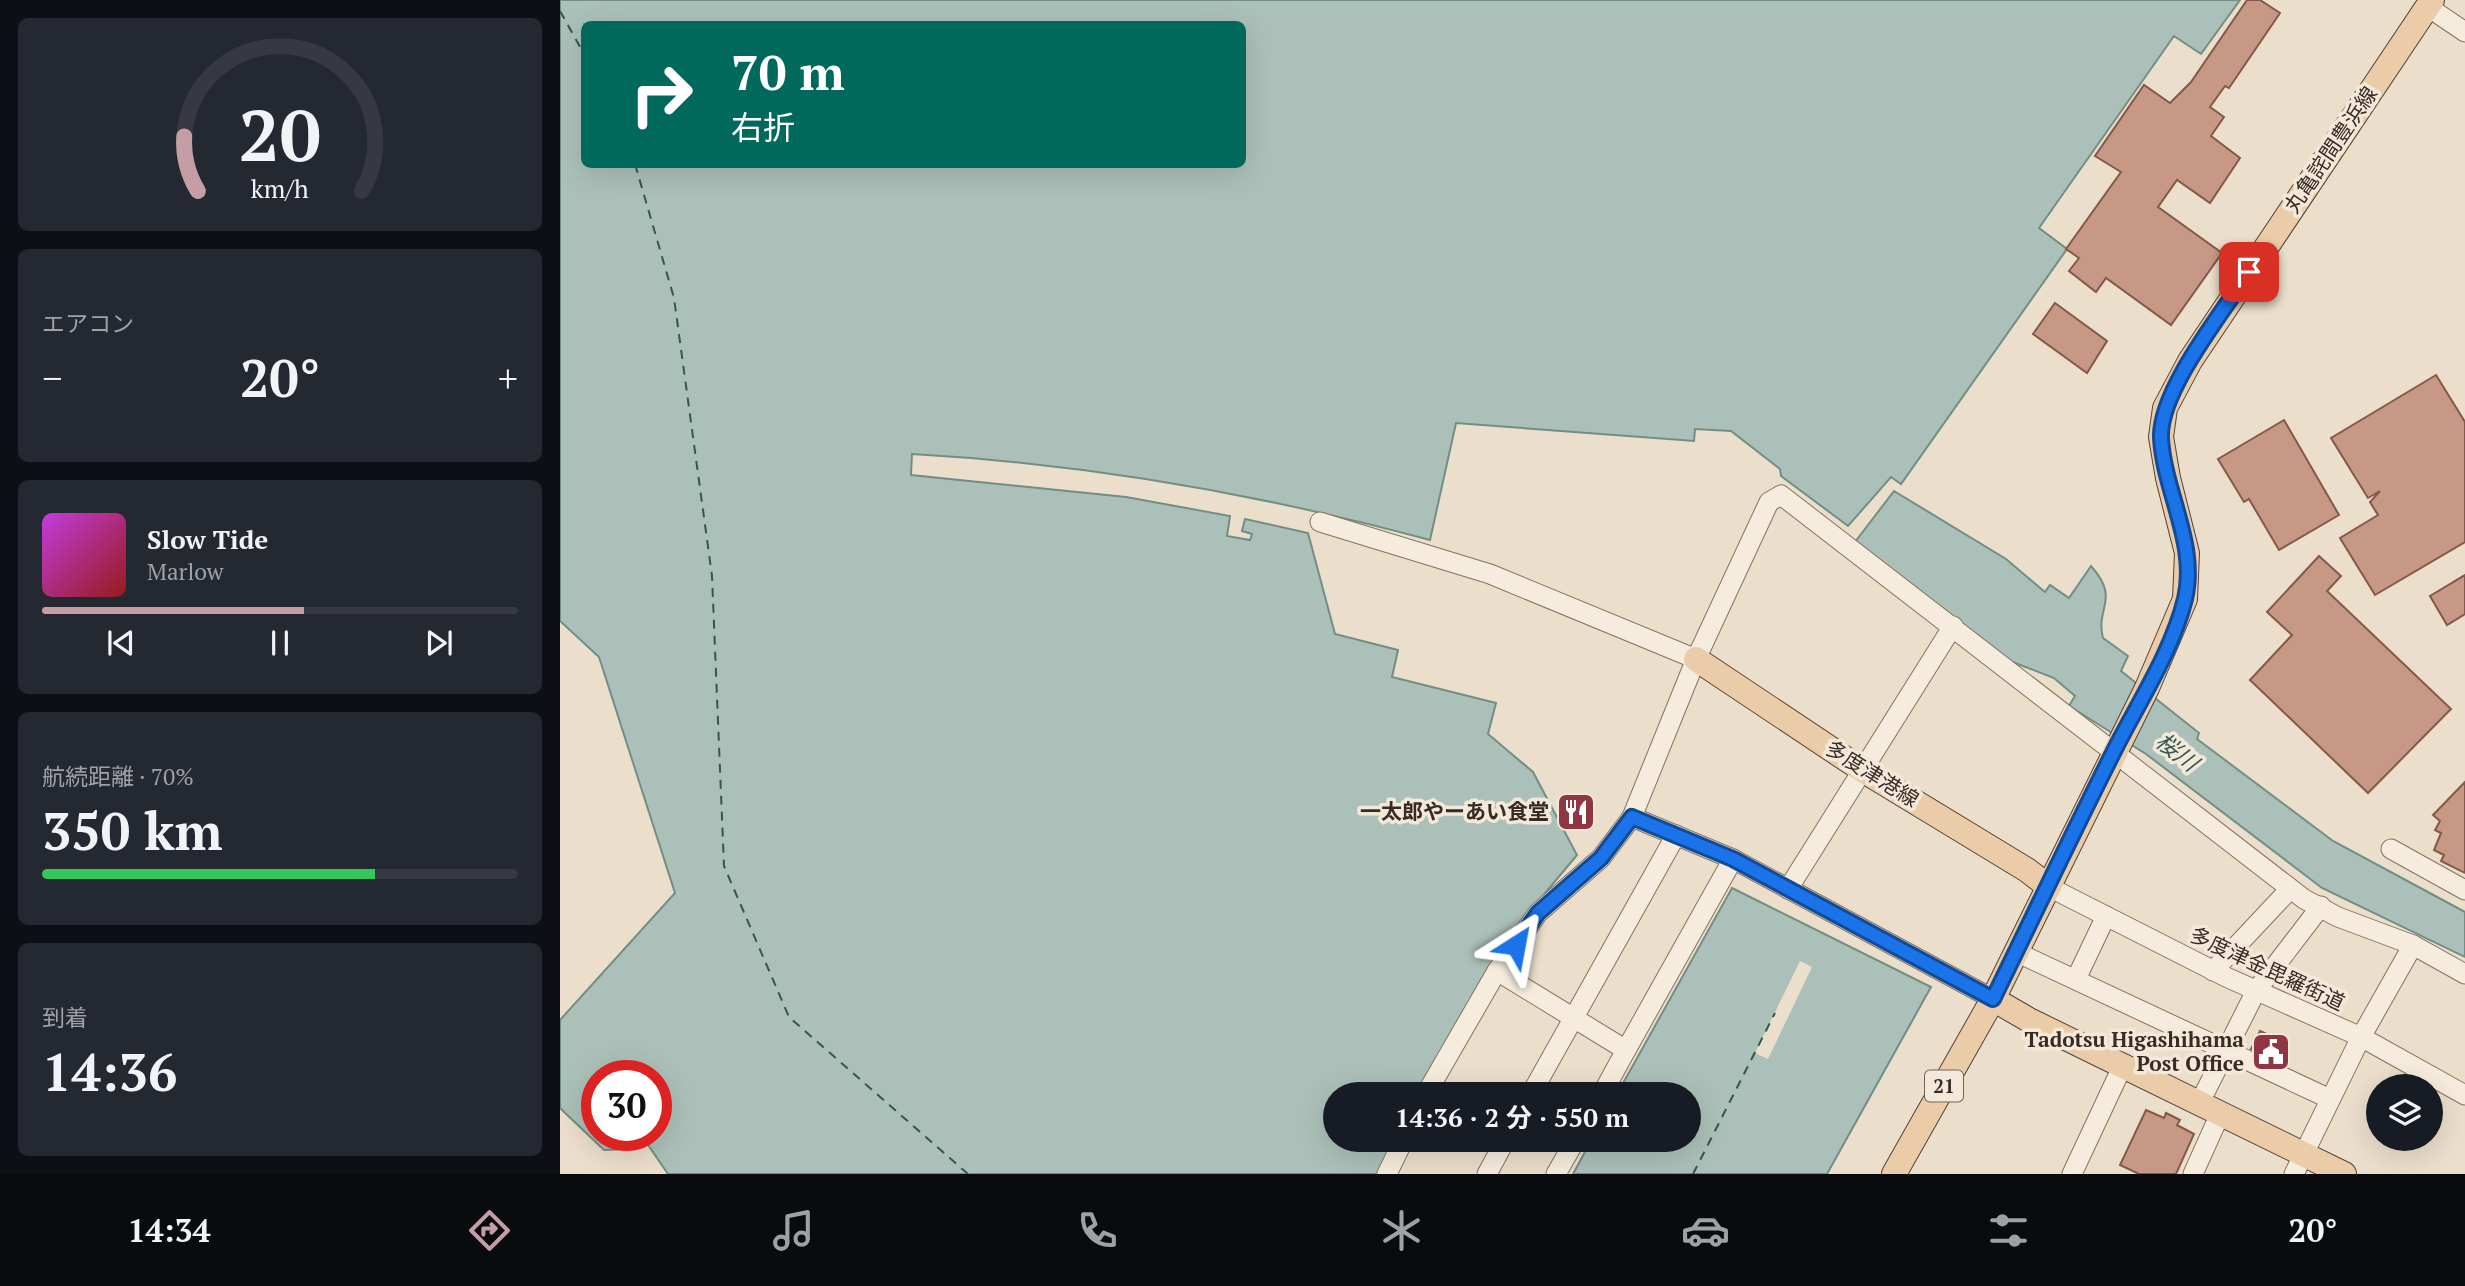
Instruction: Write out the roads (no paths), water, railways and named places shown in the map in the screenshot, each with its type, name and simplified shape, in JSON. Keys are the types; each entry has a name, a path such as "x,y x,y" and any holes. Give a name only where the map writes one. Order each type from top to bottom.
{"main road":[{"name":"丸亀詫間豊浜線","path":"1894,1174 1993,999 2147,688 2185,599 2187,553 2168,478 2161,437 2165,408 2190,361 2430,3"},
{"name":"多度津港線","path":"1696,659 1864,771 2027,870 2049,887"},
{"path":"1993,999 2029,1020 2209,1109 2298,1164 2344,1174"}],"street":[{"path":"2430,3 2465,32"},
{"path":"1433,1082 1497,971 1538,913 1601,858 1632,817 1696,659 1769,502 1781,495 2115,750 2290,889 2338,916 2413,946 2465,974"},
{"path":"1320,522 1490,574 1696,659"},
{"path":"1788,889 1953,626"},
{"path":"1632,817 1733,859 1993,999"},
{"path":"1538,1082 1676,835"},
{"path":"2391,849 2465,890"},
{"path":"1609,1082 1733,859"},
{"name":"多度津金毘羅街道","path":"2049,887 2213,971 2361,1037 2465,1095"},
{"path":"2213,971 2290,889"},
{"path":"2193,1174 2227,1048 2256,991 2321,906"},
{"path":"2076,979 2106,916"},
{"path":"2298,1164 2361,1037 2413,946"},
{"path":"2016,952 2227,1048 2330,1099"},
{"path":"1497,971 1626,1050"},
{"path":"2072,1174 2123,1065"},
{"path":"1387,1174 1398,1152"},
{"path":"1487,1174 1499,1152"},
{"path":"1556,1174 1569,1152"}],"water":[{"path":"560,0 2240,0 2201,54 2174,36 2039,228 2067,249 1901,484 1891,477 1848,526 1781,476 1780,469 1731,431 1695,429 1694,441 1456,423 1430,540 1238,495 1109,473 912,454 911,475 1126,497 1230,516 1227,536 1250,540 1252,534 1242,531 1245,519 1308,533 1335,634 1398,650 1392,677 1496,703 1488,734 1533,772 1577,855 1516,928 1425,1082 1323,1082 1323,1152 1390,1152 1380,1174 668,1174 652,1151 672,1151 672,1060 581,1060 581,1128 560,1108 560,1020 675,893 599,657 560,621"},
{"name":"桜川","path":"1894,491 2006,559 2045,592 2050,585 2069,598 2091,566 2100,578 2106,596 2101,627 2103,638 2128,656 2121,671 2199,733 2197,739 2333,841 2465,912 2465,957 2322,888 2146,754 2069,706 2075,696 2054,678 2010,661 1855,542"},
{"path":"1732,888 1931,987 1827,1174 1573,1174 1585,1152 1701,1152 1701,1082 1624,1082"}],"place":[{"name":"一太郎やーあい食堂","path":"1576,812"},
{"name":"Tadotsu Higashihama Post Office","path":"2271,1052"}]}
